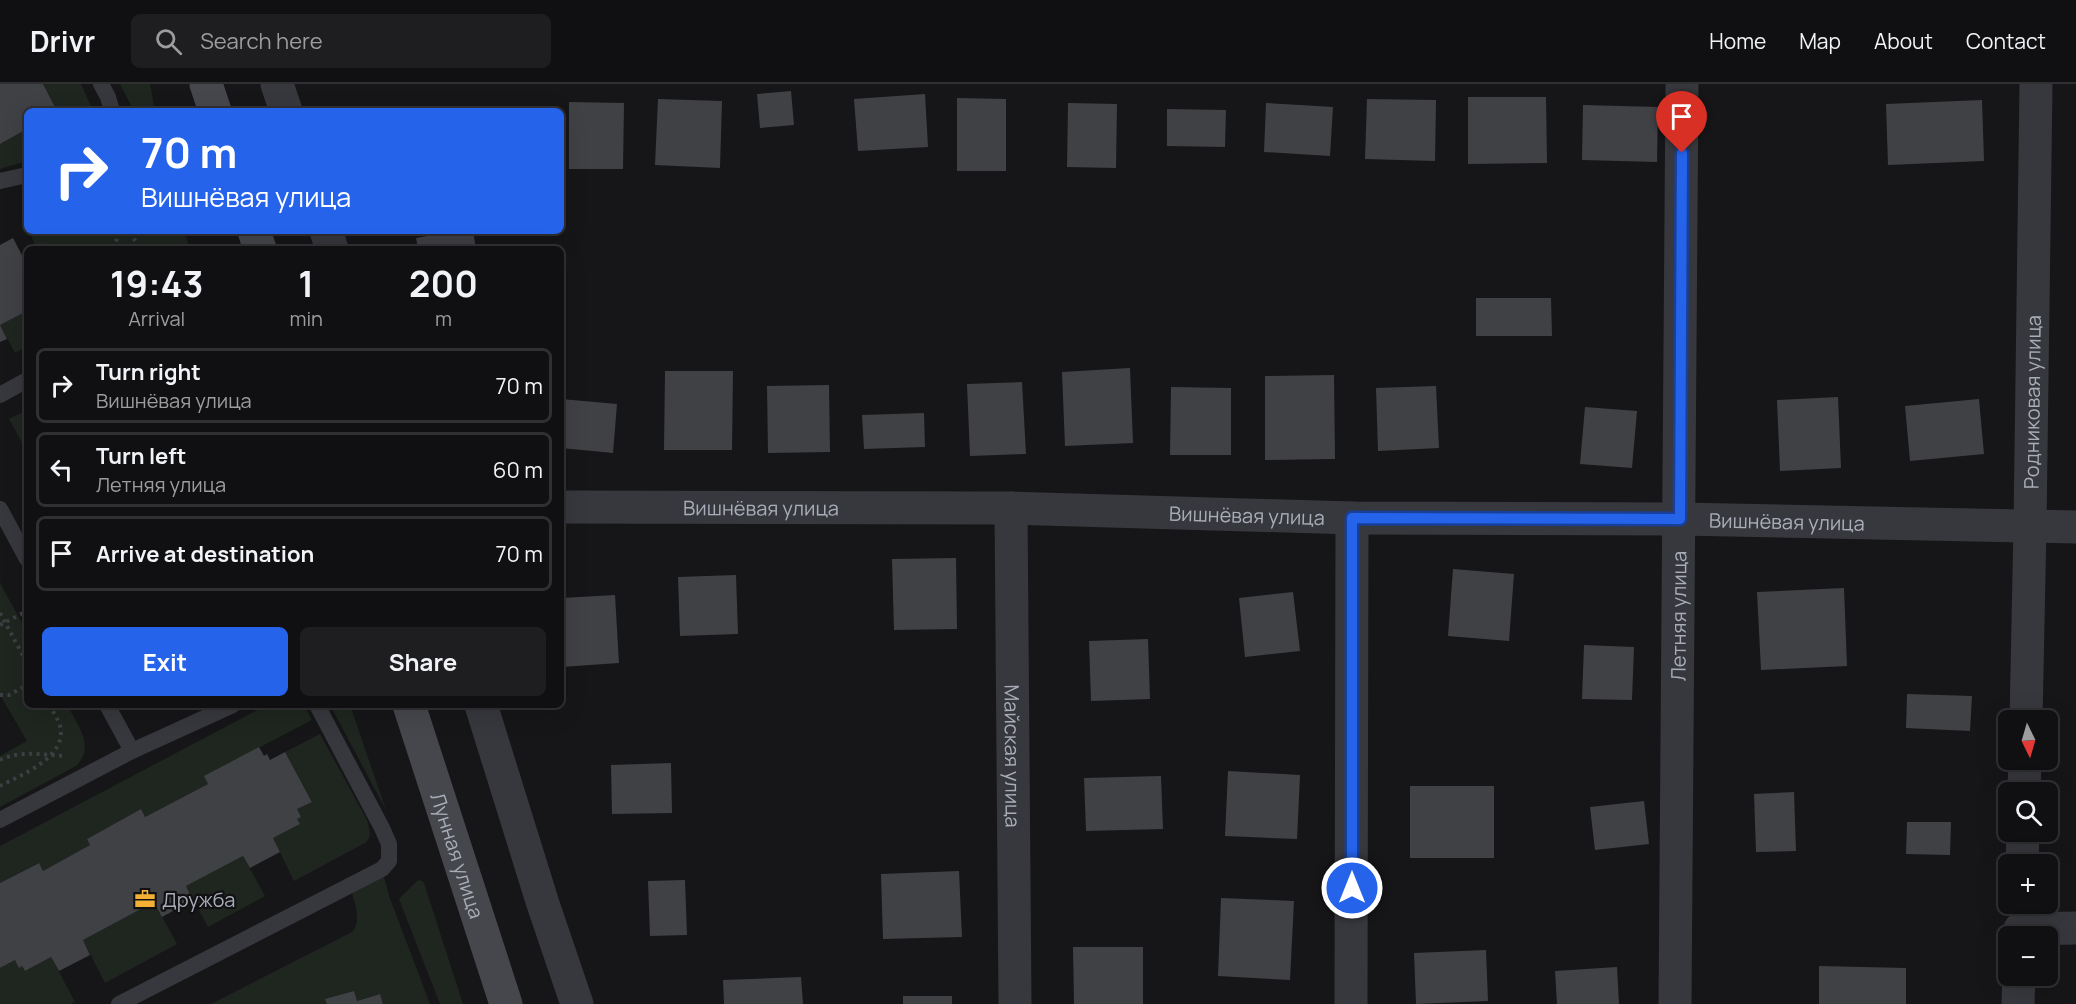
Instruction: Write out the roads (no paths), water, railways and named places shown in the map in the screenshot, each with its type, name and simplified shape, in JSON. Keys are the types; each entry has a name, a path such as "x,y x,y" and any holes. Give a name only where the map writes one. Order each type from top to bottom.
{"street":[{"path":"206,84 213,108"},
{"path":"277,84 285,108"},
{"name":"Летняя улица","path":"1675,1004 1682,84"},
{"name":"Родниковая улица","path":"2025,710 2036,84"},
{"name":"Вишнёвая улица","path":"564,507 1011,508 1352,518 1680,519 2076,527"},
{"name":"Майская улица","path":"1011,508 1015,1004"},
{"path":"1352,518 1352,1004"},
{"name":"Лунная улица","path":"410,708 506,1004"},
{"path":"482,708 577,1004"},
{"path":"2020,923 2076,928"},
{"path":"2018,1004 2019,986"}],"lane":[{"path":"101,84 111,108"},
{"path":"0,182 24,176"},
{"path":"0,395 24,382"},
{"path":"0,509 24,553"},
{"path":"109,708 132,750"},
{"path":"0,820 132,750 226,708"},
{"path":"119,1004 382,869 389,861 389,844 382,828 319,708"}],"place":[{"name":"Дружба","path":"145,899"}]}
